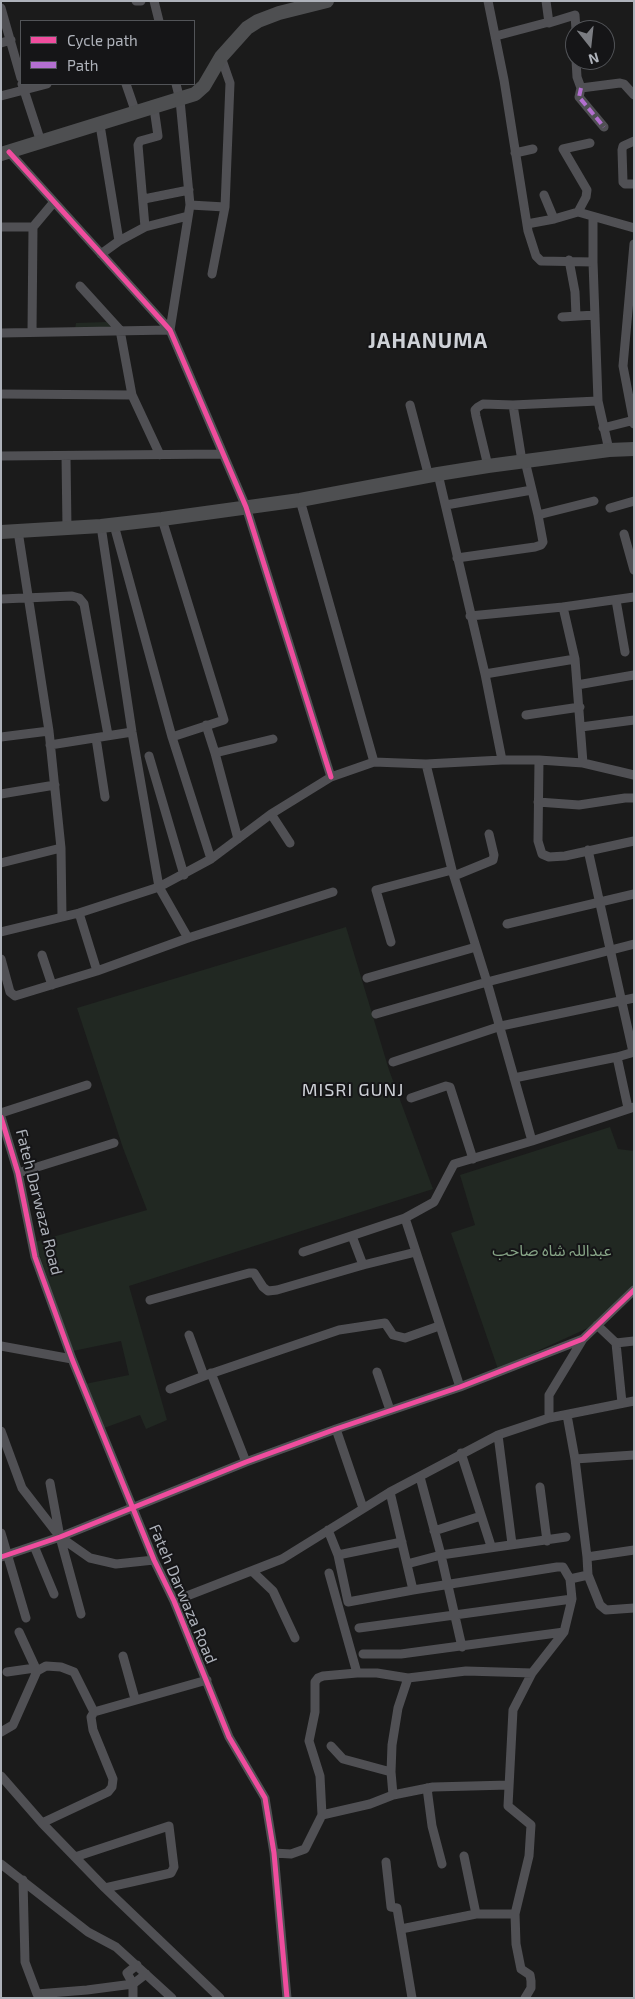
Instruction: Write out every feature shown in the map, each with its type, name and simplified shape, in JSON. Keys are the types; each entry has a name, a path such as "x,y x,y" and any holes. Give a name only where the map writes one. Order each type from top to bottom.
{"main road":[{"path":"5,153 180,100 200,91 221,57 247,28 258,21 295,5 327,1"},
{"path":"1,532 107,525 162,519 300,500 488,466 608,450 634,450"}],"street":[{"path":"136,1 141,1"},
{"path":"154,1 159,20"},
{"path":"488,1 504,80 532,245 539,260 593,262"},
{"path":"546,1 549,22"},
{"path":"1,8 20,66"},
{"path":"496,36 549,22 553,23 575,15 575,20"},
{"path":"1,43 11,40"},
{"path":"212,274 225,207 230,83 221,57"},
{"path":"577,70 581,88 579,97 604,128"},
{"path":"581,88 620,83 624,84 634,95"},
{"path":"1,96 23,87 39,85"},
{"path":"126,85 136,113"},
{"path":"170,330 190,205 180,100 176,85"},
{"path":"23,87 41,142"},
{"path":"145,227 138,145 140,141 158,136 154,108"},
{"path":"100,124 119,241"},
{"path":"634,141 623,146 622,150 623,182 634,184"},
{"path":"578,212 586,197 587,190 563,149 590,144"},
{"path":"515,153 532,149"},
{"path":"5,153 54,202 170,330 246,507 332,777"},
{"path":"144,199 189,190"},
{"path":"544,195 554,219"},
{"path":"32,332 33,227 54,202"},
{"path":"190,205 225,207"},
{"path":"527,224 578,212 593,218 634,228"},
{"path":"101,254 119,241 145,227 188,216"},
{"path":"593,218 598,401 608,450"},
{"path":"1,227 33,227"},
{"path":"603,428 634,421 623,366 634,244"},
{"path":"569,260 575,292 576,316"},
{"path":"80,286 120,330 132,395 160,455"},
{"path":"562,317 595,315"},
{"path":"1,333 170,330"},
{"path":"1,394 132,395"},
{"path":"488,466 476,410 483,404 513,405 598,401"},
{"path":"410,405 433,475 446,505 470,616 485,674 502,760"},
{"path":"457,558 535,547 543,542 513,405"},
{"path":"1,456 224,454"},
{"path":"66,456 67,528"},
{"path":"446,505 532,490"},
{"path":"300,500 374,762"},
{"path":"538,515 594,501"},
{"path":"610,508 634,501"},
{"path":"162,519 224,720 172,737"},
{"path":"107,525 132,732 159,887 188,938"},
{"path":"107,525 211,859"},
{"path":"18,531 49,731 61,848 62,917"},
{"path":"624,534 634,570"},
{"path":"1,600 72,596 78,598 84,604 108,735"},
{"path":"470,616 563,607 634,597"},
{"path":"616,600 625,652"},
{"path":"563,607 575,659 583,763"},
{"path":"485,674 575,659"},
{"path":"578,685 634,676"},
{"path":"526,715 580,707"},
{"path":"581,727 634,720"},
{"path":"206,725 238,838"},
{"path":"1,737 49,731"},
{"path":"50,745 132,732"},
{"path":"96,738 105,797"},
{"path":"215,753 273,739"},
{"path":"149,756 184,875"},
{"path":"539,760 538,841 542,854 549,857 634,842"},
{"path":"1,932 78,913 159,887 211,859 271,814 332,777 374,762 426,764 539,760 583,763 634,775"},
{"path":"426,764 453,873 500,1026 532,1141"},
{"path":"1,794 54,786"},
{"path":"538,802 579,805 634,798"},
{"path":"271,814 290,843"},
{"path":"391,942 376,890 453,873 493,860 494,855 490,834"},
{"path":"1,862 61,848"},
{"path":"514,1078 634,1052 588,850"},
{"path":"1,959 13,995 17,996 96,971 188,938 333,892"},
{"path":"507,924 634,894"},
{"path":"78,913 96,971"},
{"path":"376,1014 487,982 634,944"},
{"path":"367,978 476,947"},
{"path":"42,955 52,985"},
{"path":"393,1062 500,1026 634,998"},
{"path":"302,1252 405,1218 434,1202 454,1164 532,1141 631,1108 617,1057"},
{"path":"1,1113 87,1085"},
{"path":"411,1098 446,1086 450,1087 473,1159"},
{"name":"Fateh Darwaza Road","path":"1,1117 5,1143 18,1172 35,1257 72,1359 154,1560 174,1601 207,1680 229,1737 265,1798 274,1853 287,1998"},
{"path":"18,1172 114,1143"},
{"path":"405,1218 460,1387"},
{"path":"352,1236 363,1265"},
{"path":"150,1300 249,1273 254,1273 263,1288 268,1291 277,1290 416,1252"},
{"path":"549,1418 549,1395 583,1338 634,1290"},
{"path":"170,1389 207,1374 339,1330 385,1323 393,1335 405,1338 439,1326"},
{"path":"597,1325 616,1343 622,1403"},
{"path":"190,1335 246,1462"},
{"path":"4,1556 60,1537 132,1506 336,1428 460,1387 583,1338"},
{"path":"616,1343 634,1341"},
{"path":"1,1346 72,1359"},
{"path":"377,1372 390,1410"},
{"path":"174,1601 282,1559 390,1492 498,1435 549,1418 634,1401"},
{"path":"567,1415 588,1557 588,1575 600,1605 606,1610 634,1608"},
{"path":"336,1428 363,1508"},
{"path":"1,1431 22,1488 60,1537 90,1558 116,1564 154,1560"},
{"path":"498,1435 512,1544"},
{"path":"461,1453 491,1546"},
{"path":"575,1459 633,1458"},
{"path":"420,1477 441,1555 462,1647"},
{"path":"50,1483 60,1537 82,1614"},
{"path":"540,1487 547,1540"},
{"path":"390,1492 413,1590"},
{"path":"434,1531 481,1516"},
{"path":"328,1530 338,1555 348,1602 557,1567 563,1567 570,1579 572,1599 564,1632 532,1673 513,1710 508,1806 531,1825 529,1856 515,1914 516,1944 521,1970 530,1975 531,1988 525,1998"},
{"path":"1,1533 4,1556 26,1618"},
{"path":"408,1564 441,1555 491,1546 566,1537"},
{"path":"338,1555 402,1542"},
{"path":"34,1546 54,1594"},
{"path":"588,1557 634,1550"},
{"path":"252,1571 273,1591 295,1638"},
{"path":"329,1573 357,1673"},
{"path":"570,1579 588,1575"},
{"path":"359,1628 572,1599"},
{"path":"1,1732 13,1725 36,1669 19,1632"},
{"path":"363,1654 401,1654 564,1632"},
{"path":"123,1656 135,1699"},
{"path":"7,1672 46,1666 55,1666 74,1672 94,1712"},
{"path":"274,1853 291,1854 305,1849 322,1815 320,1776 309,1741 315,1712 315,1682 318,1678 357,1673 377,1673 408,1678 466,1671 532,1673"},
{"path":"393,1795 391,1772 392,1745 398,1708 408,1678"},
{"path":"42,1823 108,1792 112,1787 113,1779 93,1730 91,1717 94,1712 207,1680"},
{"path":"331,1746 343,1759 391,1772"},
{"path":"1,1776 74,1857 220,1998"},
{"path":"322,1815 370,1804 393,1795 427,1788 509,1785"},
{"path":"427,1788 432,1826 442,1864"},
{"path":"74,1857 170,1826 174,1867 171,1873 106,1888"},
{"path":"464,1856 476,1914"},
{"path":"386,1862 391,1907 397,1908 412,1998"},
{"path":"1,1864 88,1932 116,1947 172,1998"},
{"path":"23,1880 25,1962 37,1994 73,1995 101,1993 133,1984 146,1974"},
{"path":"401,1929 476,1914 515,1914"},
{"path":"133,1998 133,1984 127,1973 137,1965"}],"green space":[{"path":"107,322 113,329 75,329 76,323"},
{"path":"346,927 389,1070 433,1189 129,1286 167,1420 146,1429 140,1415 104,1428 85,1384 129,1375 121,1341 73,1351 35,1242 147,1210 123,1148 77,1008"},
{"name":"عبداللہ شاہ صاحب","path":"610,1127 618,1149 634,1151 634,1287 588,1328 498,1369 451,1233 475,1225 460,1175"}],"marked path":[{"path":"581,88 579,97 604,127"}],"cycle path":[{"path":"9,152 170,330 246,507 331,777"},
{"path":"1,1117 18,1173 35,1257 72,1359 229,1737 265,1798 274,1853 287,1998"},
{"path":"1,1557 60,1537 246,1462 460,1387 583,1339 634,1290"}],"district":[{"name":"JAHANUMA","path":"428,341"},
{"name":"MISRI GUNJ","path":"353,1090"}]}
